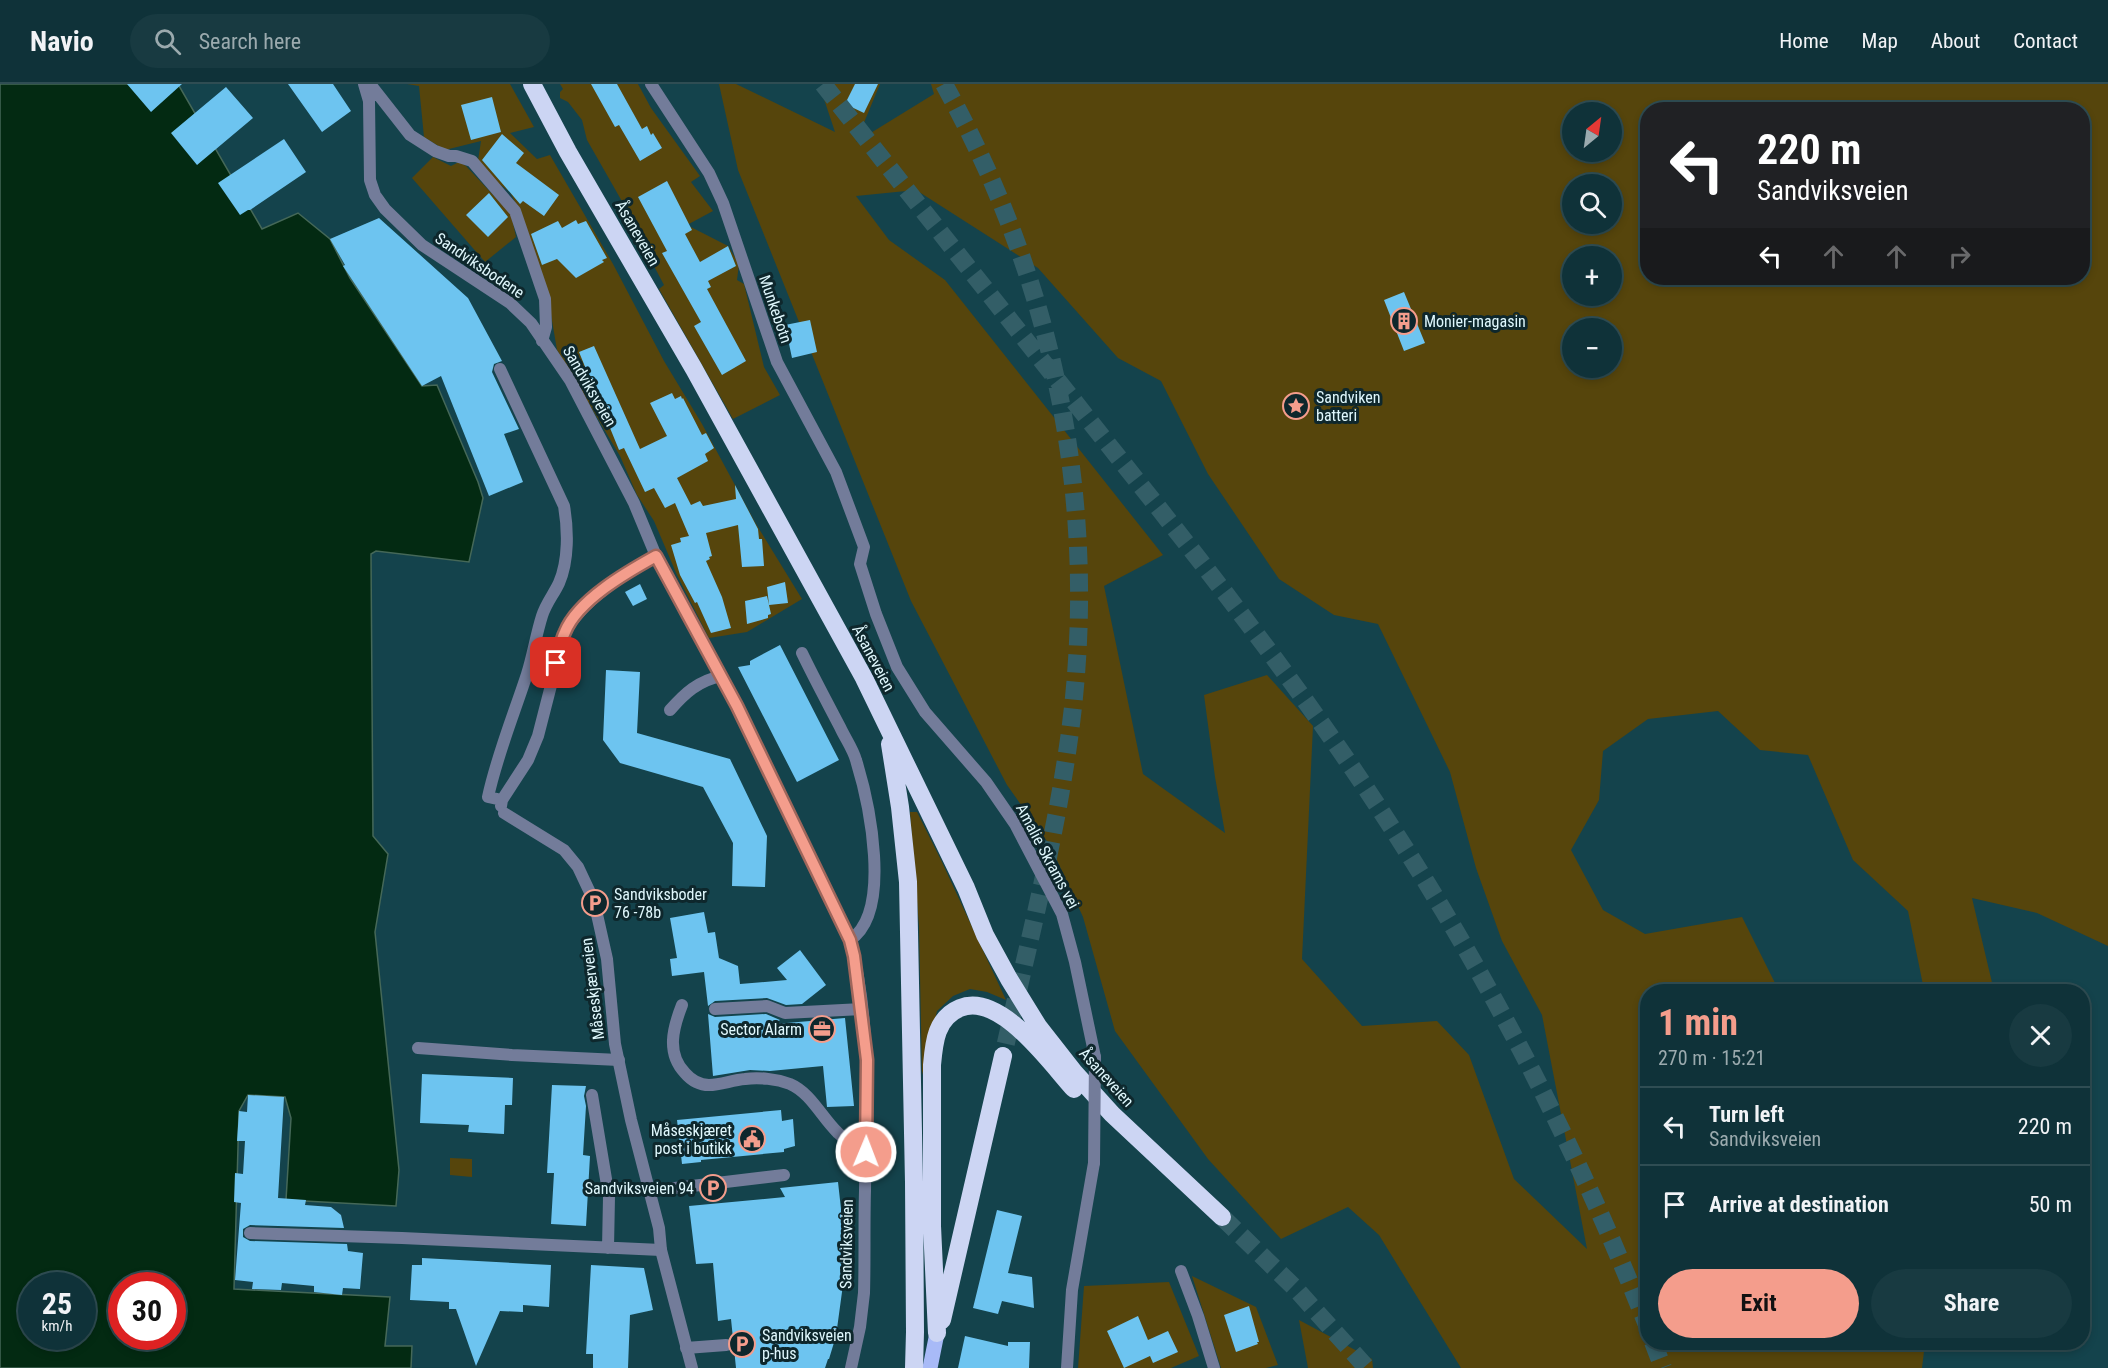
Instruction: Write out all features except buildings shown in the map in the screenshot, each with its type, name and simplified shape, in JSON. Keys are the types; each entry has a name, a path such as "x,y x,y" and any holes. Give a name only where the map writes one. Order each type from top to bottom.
{"highway":[{"name":"Åsaneveien","path":"532,84 568,152 694,369 837,630 887,725 966,888 985,935 1009,979 1038,1026 1074,1072 1112,1114 1222,1217 1168,1180 1104,1122 1030,1039 1014,1025 994,1011 977,1005 964,1006 951,1012 941,1023 934,1039 932,1226 937,1333"},
{"path":"887,725 900,807 908,882 914,1205 914,1368"},
{"path":"937,1333 946,1307 1003,1056"}],"main road":[{"path":"930,1368 937,1333"}],"street":[{"name":"Sandviksbodene","path":"364,84 369,101 370,180 375,195 385,209 422,245 510,303 531,323 542,341"},
{"name":"Sandviksveien","path":"370,84 410,135 449,156 472,161 515,211 545,299 546,327 542,341 570,380 586,411 633,503 656,556 721,676 850,940 862,1009 867,1060 864,1293 860,1328 851,1368"},
{"name":"Munkebotn","path":"651,84 709,173 723,202 777,362 836,472 864,547"},
{"path":"500,369 564,506 567,526 563,572 559,585 542,616 528,670 492,778 488,797 503,806 528,760 538,736 565,632 572,621 598,593 622,575 656,556"},
{"name":"Amalie Skrams vei","path":"864,547 860,564 876,614 897,667 925,712 986,782 1015,824 1062,914 1076,962 1095,1057 1094,1163 1072,1290 1067,1368"},
{"path":"802,653 856,758 872,827 874,887 869,915 862,930 850,940"},
{"path":"670,711 680,698 697,684 721,676"},
{"name":"Måseskjærveien","path":"503,806 564,850 585,879 594,902 603,934 612,1022 631,1120 659,1228 661,1251 692,1368"},
{"path":"682,1005 676,1021 672,1044 676,1062 686,1075 698,1084 708,1085 746,1078 774,1079 792,1085 805,1094 840,1136 866,1149"},
{"path":"715,1010 767,1006 785,1013 862,1009"},
{"name":"Måseskjærveien","path":"418,1048 619,1060"},
{"path":"592,1095 609,1197 608,1248"},
{"path":"650,1191 784,1175"},
{"path":"250,1233 661,1251"},
{"path":"1181,1271 1214,1368"},
{"path":"686,1348 726,1345"}],"shaded area":[{"path":"0,84 178,84 262,229 298,213 330,239 350,278 422,386 437,385 478,482 483,498 469,562 376,551 371,554 373,836 388,854 375,932 399,1170 396,1206 286,1200 291,1118 285,1097 248,1095 239,1111 234,1289 390,1297 385,1346 412,1346 411,1368 0,1368"},
{"path":"407,84 510,84 534,127 510,133 537,159 550,155 613,264 664,361 702,424 756,524 802,599 747,632 709,638 677,575 654,521 637,495 620,456 557,350 548,297 519,210 510,192 477,167 481,141 445,150 424,137 419,86"},
{"path":"560,84 638,84 651,108 700,176 691,182 713,211 687,225 728,246 739,264 737,280 744,284 764,367 780,395 733,419 659,289 664,285 645,249 648,247 587,140 582,120 568,102 560,98 560,92 563,89"},
{"path":"719,84 736,84 835,132 824,99 831,84 880,84 856,142 934,94 931,84 2108,84 2108,946 2037,913 1972,898 1992,984 1923,984 1908,911 1853,860 1808,755 1760,750 1718,711 1648,719 1603,751 1599,800 1571,850 1603,910 1645,934 1742,917 1776,984 1640,984 1640,1350 1924,1350 1922,1368 1461,1368 1379,1235 1348,1207 1281,1239 1208,1159 1115,1031 1083,917 1051,847 1007,785 911,601 738,170","holes":["916,190 1038,268 1118,358 1161,381 1208,474 1279,579 1334,615 1378,624 1450,772 1476,868 1502,941 1542,1015 1587,1249 1514,1179 1469,1055 1437,1021 1362,1026 1302,959 1313,726 1267,675 1204,695 1225,833 1143,774 1104,586 1163,555 945,280 889,240 856,196"]},
{"path":"433,157 451,166 459,162 466,166 511,214 516,237 485,262 412,178"},
{"path":"910,812 917,812 1006,1000 987,992 970,989 953,996 937,1011 922,1075 919,926"},
{"path":"450,1158 472,1159 472,1177 450,1175"},
{"path":"1192,1276 1256,1307 1278,1365 1266,1368 1221,1368"},
{"path":"1169,1282 1199,1356 1171,1368 1078,1368 1084,1286"},
{"path":"1299,1320 1372,1359 1373,1368 1308,1368"}],"tunnel":[{"path":"823,84 1208,571 1309,706 1373,799 1452,925 1524,1055 1589,1189 1640,1308"},
{"path":"944,84 983,162 1016,241 1042,322 1061,404 1074,488 1079,573 1077,659 1068,746 1047,863 1003,1056"},
{"path":"1222,1217 1295,1288 1367,1368"},
{"path":"1656,1350 1663,1368"}],"place":[{"name":"Monier-magasin","path":"1404,321"},
{"name":"Sandviken batteri","path":"1296,406"},
{"name":"Sandviksboder 76 -78b","path":"595,903"},
{"name":"Sector Alarm","path":"822,1029"},
{"name":"Måseskjæret post i butikk","path":"752,1139"},
{"name":"Sandviksveien 94","path":"713,1188"},
{"name":"Sandviksveien p-hus","path":"742,1344"}],"route":[{"path":"556,663 565,632 582,609 598,593 622,575 656,556 737,706 850,940 867,1060 866,1152"}]}
